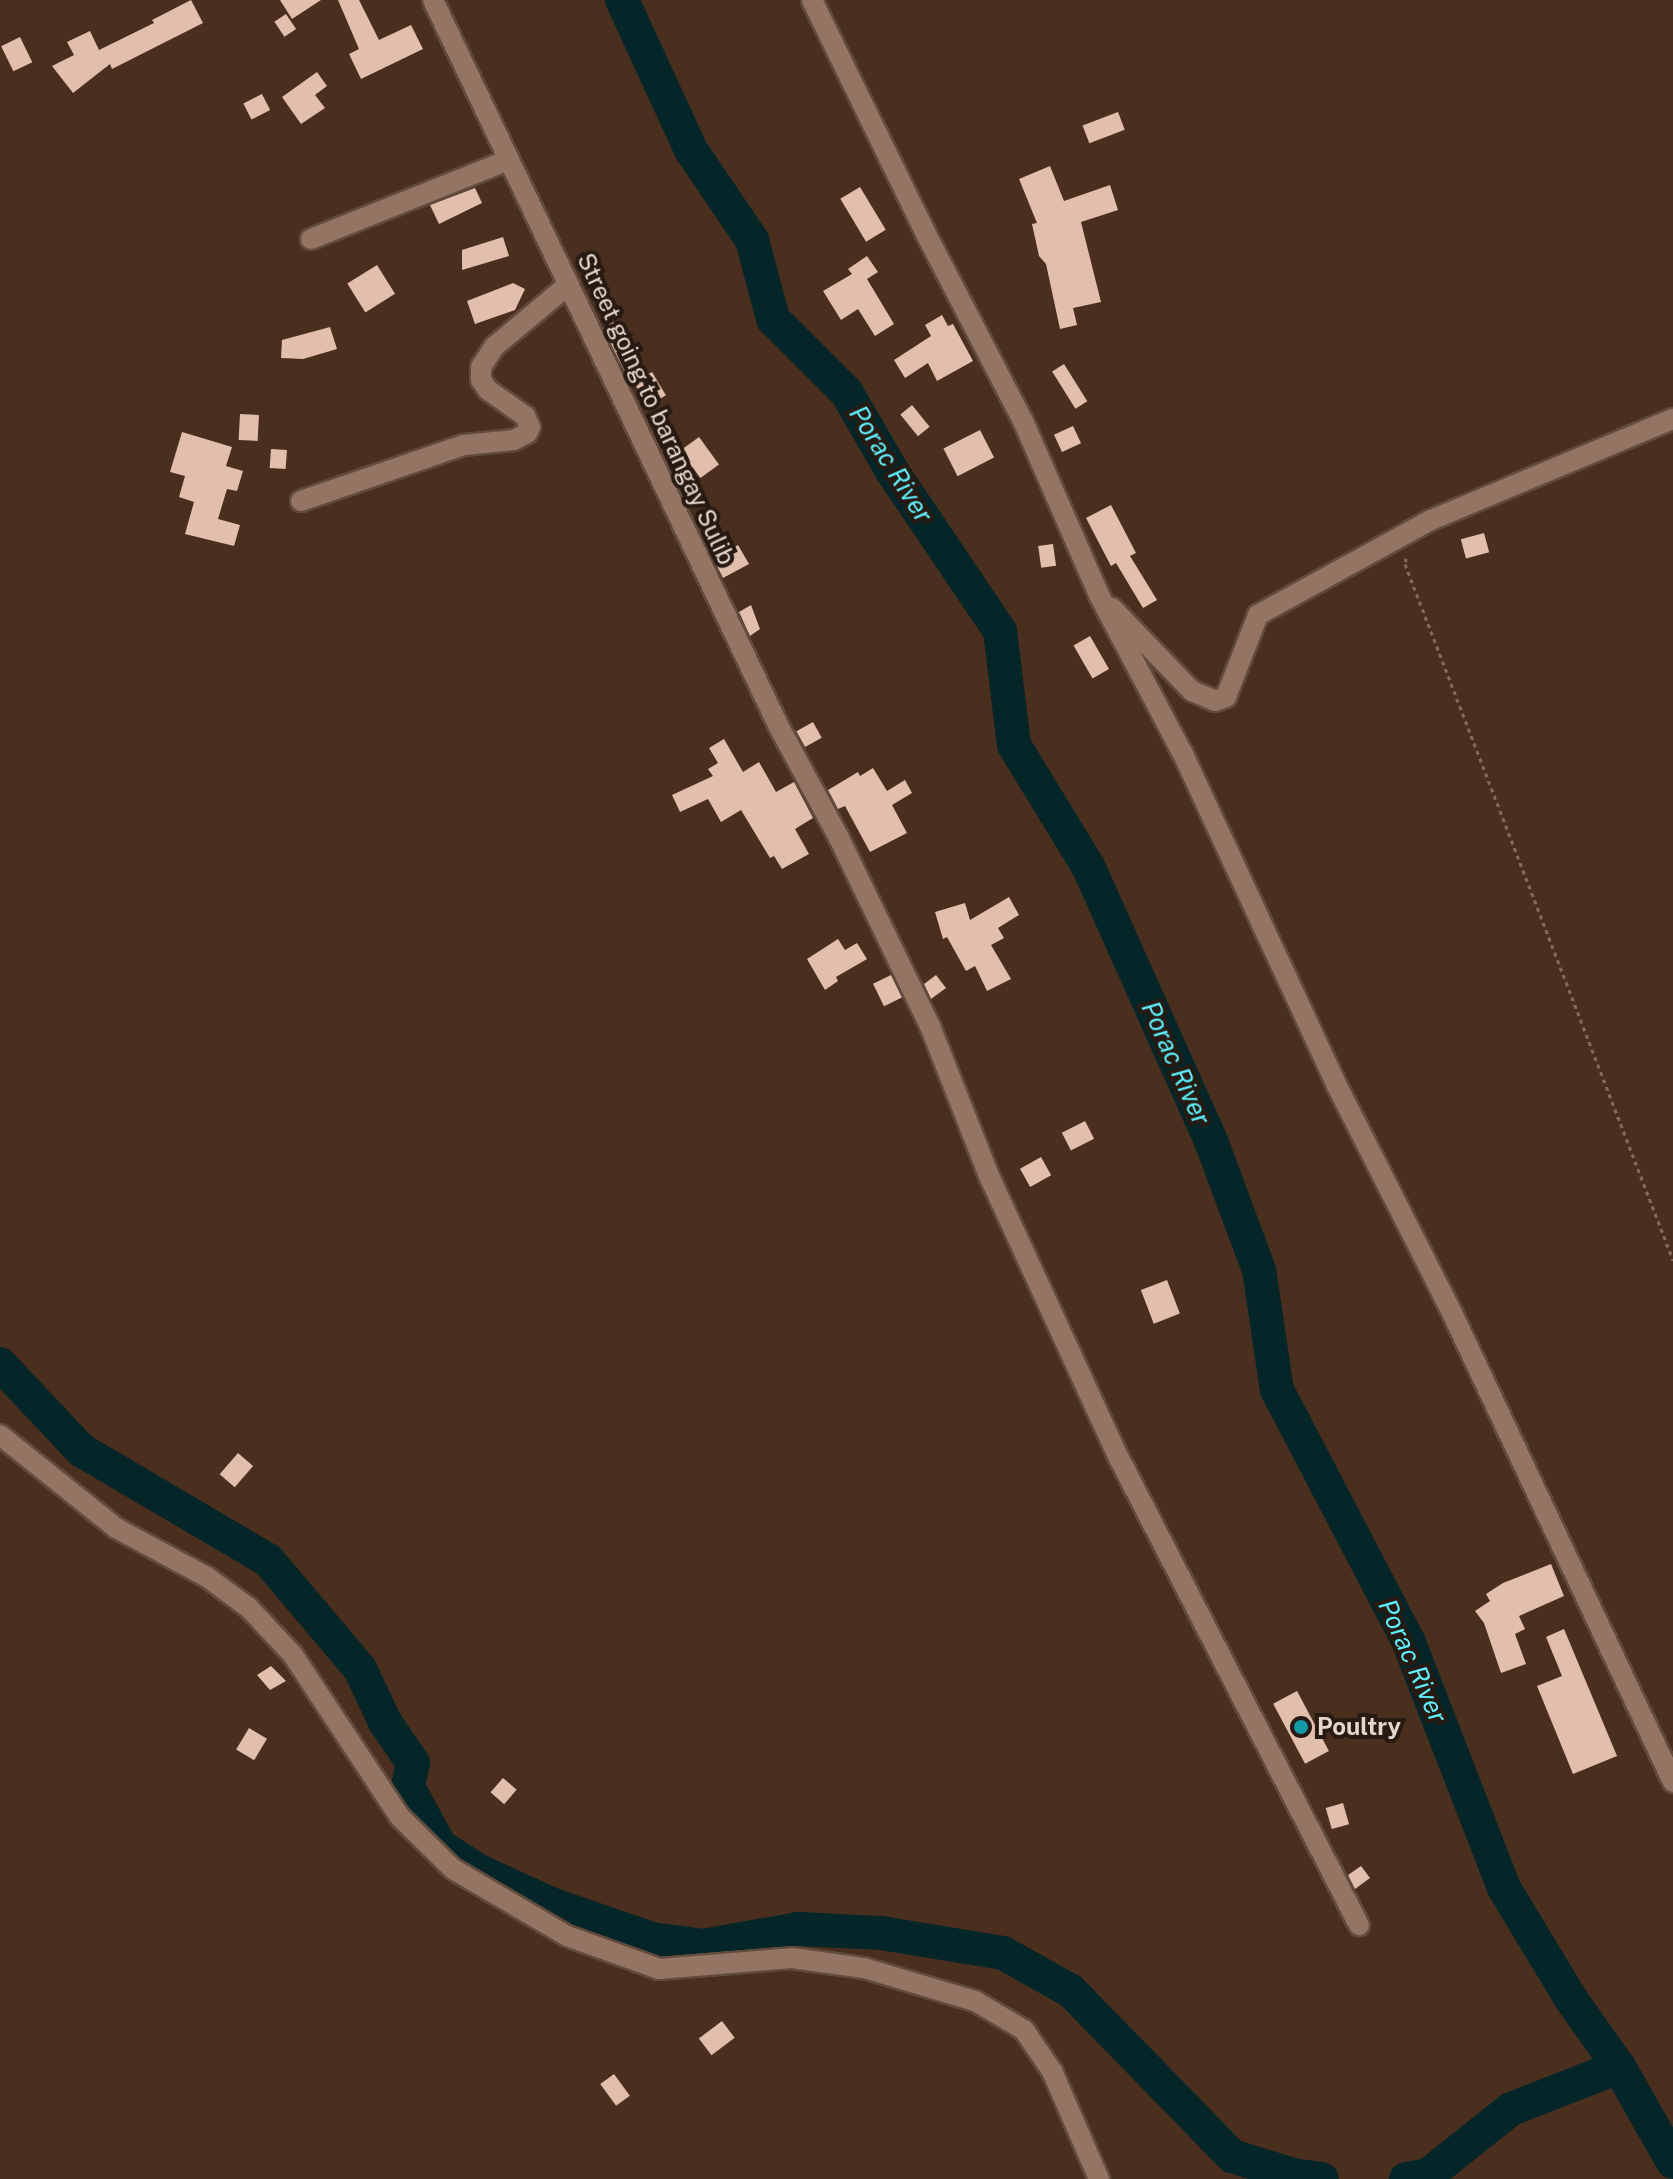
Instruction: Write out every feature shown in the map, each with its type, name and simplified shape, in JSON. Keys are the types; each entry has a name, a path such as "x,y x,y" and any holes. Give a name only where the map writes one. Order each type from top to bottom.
{"street":[{"name":"Street going to barangay Sulib","path":"433,0 778,725 839,838 930,1026 990,1178 1120,1460 1359,1925"},
{"path":"812,0 931,244 1023,421 1099,595 1183,754 1336,1084 1454,1317 1673,1782"},
{"path":"311,239 509,160"},
{"path":"301,501 464,445 514,440 527,433 530,427 525,416 488,390 481,380 481,367 494,347 568,285"},
{"path":"1099,595 1192,691 1215,701 1226,697 1258,615 1411,530 1673,419"},
{"path":"0,1435 116,1528 207,1577 249,1608 293,1655 400,1817 453,1869 567,1936 659,1969 792,1958 864,1968 975,2001 1024,2030 1052,2071 1099,2179"}],"path":[{"path":"1411,530 1405,564 1673,1260"}],"building":[{"path":"191,0 203,23 112,69 110,64 73,93 52,66 74,55 67,42 90,31 99,50 154,23 152,20"},
{"path":"280,0 321,0 292,19"},
{"path":"338,0 359,0 379,40 411,25 423,49 361,79 349,54 359,49"},
{"path":"286,14 296,29 284,37 274,22"},
{"path":"20,37 32,62 13,71 1,46"},
{"path":"317,72 327,86 315,95 325,108 301,124 282,97"},
{"path":"262,94 270,110 251,120 243,104"},
{"path":"1118,112 1125,130 1089,143 1083,126"},
{"path":"1050,166 1064,201 1110,185 1118,210 1081,222 1101,302 1073,308 1077,325 1060,329 1046,264 1039,256 1032,224 1037,223 1019,179"},
{"path":"860,187 886,230 866,242 840,199"},
{"path":"475,188 482,203 439,224 430,205"},
{"path":"503,237 509,256 462,270 462,250"},
{"path":"867,256 878,272 867,279 894,324 875,336 858,309 841,320 823,291 852,274 848,269"},
{"path":"377,265 395,294 365,312 347,284"},
{"path":"513,283 525,289 515,310 475,324 467,301"},
{"path":"942,315 948,326 953,324 973,361 937,381 928,363 905,378 894,360 931,336 925,325"},
{"path":"613,322 639,369 627,376 603,328"},
{"path":"330,327 337,349 303,359 281,358 282,340"},
{"path":"1064,364 1087,401 1075,409 1052,371"},
{"path":"652,372 666,395 648,406 634,383"},
{"path":"912,405 930,427 918,436 900,414"},
{"path":"240,414 259,415 258,441 239,440"},
{"path":"1073,426 1081,443 1062,452 1054,435"},
{"path":"980,430 994,458 958,476 943,449"},
{"path":"182,432 232,447 226,466 243,471 237,491 227,489 218,519 240,525 234,546 185,534 194,502 179,497 185,476 170,472"},
{"path":"699,437 719,465 700,478 680,451"},
{"path":"271,449 287,450 286,469 270,468"},
{"path":"1111,505 1136,553 1130,556 1157,600 1143,608 1116,563 1111,566 1086,518"},
{"path":"1484,533 1489,552 1466,559 1461,539"},
{"path":"725,536 732,549 738,545 749,564 723,578 707,546"},
{"path":"1053,544 1056,566 1041,568 1038,546"},
{"path":"751,605 760,629 750,636 739,612"},
{"path":"1090,636 1109,669 1093,678 1074,646"},
{"path":"813,722 822,738 805,747 796,731"},
{"path":"724,739 743,772 759,762 776,792 794,782 813,818 795,829 809,854 782,869 774,856 770,858 741,810 721,822 708,799 680,812 672,795 713,776 708,769 718,763 709,748"},
{"path":"873,768 887,791 905,780 912,793 892,805 907,833 870,852 845,806 838,809 828,790 858,772 860,776"},
{"path":"1009,897 1019,915 998,928 1004,938 991,945 1011,979 987,991 975,966 966,971 947,937 943,939 935,912 965,903 970,920"},
{"path":"838,939 845,950 857,943 867,959 836,977 838,981 825,990 807,959"},
{"path":"891,975 902,997 884,1006 873,984"},
{"path":"936,975 946,988 931,999 924,984"},
{"path":"1085,1121 1094,1139 1071,1151 1062,1133"},
{"path":"1041,1157 1051,1175 1030,1187 1020,1169"},
{"path":"1167,1280 1180,1314 1154,1324 1141,1290"},
{"path":"238,1453 253,1466 235,1487 220,1474"},
{"path":"1551,1564 1564,1596 1519,1616 1525,1629 1515,1634 1526,1664 1501,1673 1484,1623 1475,1611 1490,1601 1486,1594 1503,1583"},
{"path":"1564,1629 1617,1756 1573,1774 1537,1686 1562,1676 1546,1637"},
{"path":"271,1666 286,1681 270,1690 257,1675"},
{"name":"Poultry","path":"1297,1691 1329,1751 1305,1764 1273,1704"},
{"path":"249,1728 267,1739 254,1760 236,1749"},
{"path":"503,1778 517,1790 504,1804 491,1792"},
{"path":"1343,1803 1349,1824 1332,1829 1326,1808"},
{"path":"1361,1866 1370,1878 1355,1889 1348,1875"},
{"path":"722,2021 735,2038 711,2055 699,2038"},
{"path":"614,2074 630,2096 616,2106 600,2084"}],"waterway":[{"name":"Porac River","path":"622,0 691,150 752,240 773,319 847,393 892,471 1000,631 1014,745 1088,866 1211,1141 1259,1270 1277,1390 1409,1643 1504,1888 1571,1999 1619,2067 1673,2162"},
{"path":"0,1364 81,1450 268,1560 360,1669 385,1722 413,1763 408,1787 440,1846 479,1871 551,1904 652,1939 703,1946 798,1929 881,1933 1003,1953 1071,1991 1232,2156 1293,2175 1322,2179"},
{"path":"1406,2179 1428,2175 1511,2109 1619,2067"}],"place":[{"name":"Poultry","path":"1301,1727"}]}
